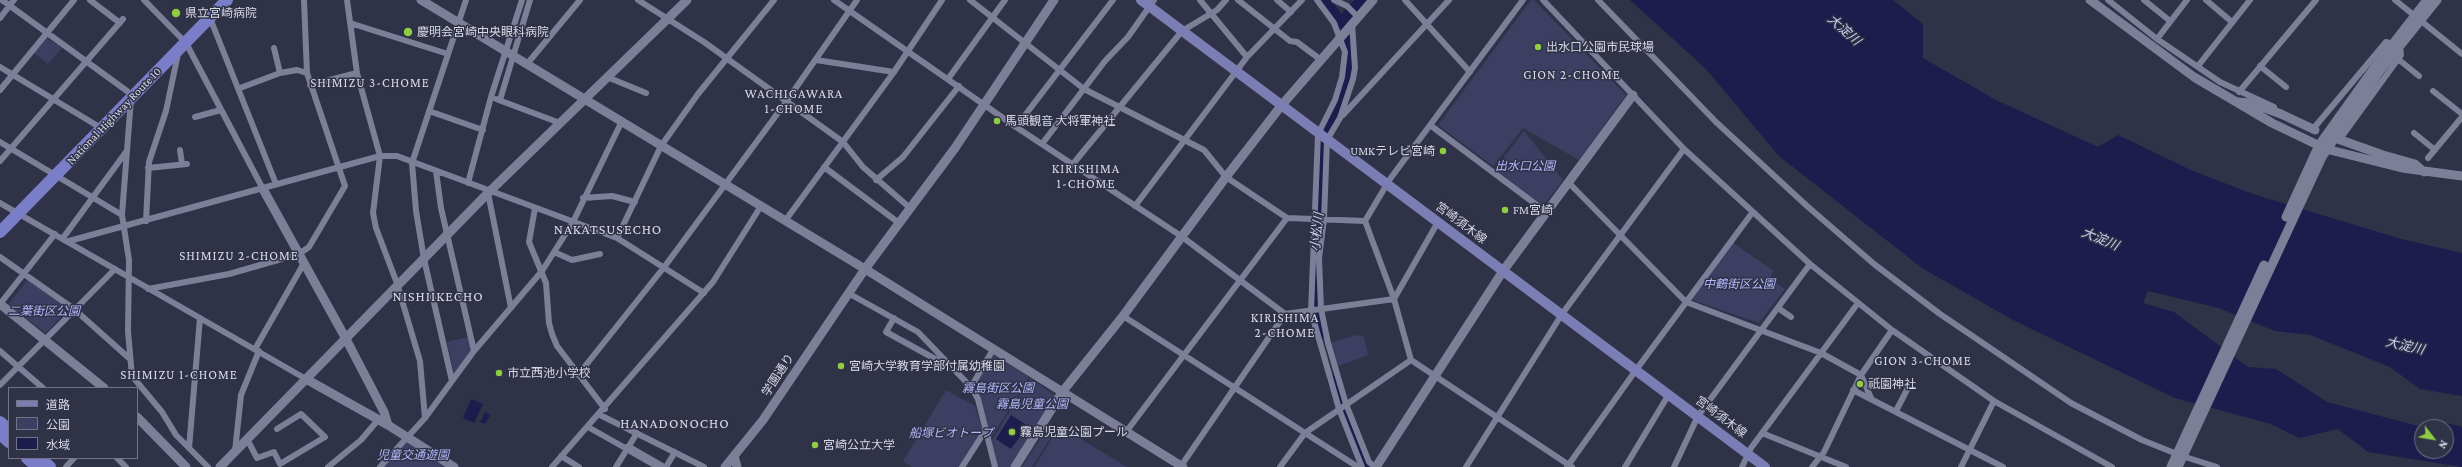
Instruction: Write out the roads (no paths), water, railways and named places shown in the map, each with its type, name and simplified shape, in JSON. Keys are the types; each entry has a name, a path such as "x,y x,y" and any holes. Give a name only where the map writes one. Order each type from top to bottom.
{"highway":[{"name":"National Highway Route 10","path":"181,43 216,0"},
{"name":"National Highway Route 10","path":"0,232 14,211 129,94 181,43 210,18 227,0"},
{"name":"National Highway Route 10","path":"0,220 14,211"},
{"path":"0,422 8,429"},
{"path":"0,434 8,441"},
{"path":"28,459 37,467"},
{"path":"41,459 50,467"}],"main road":[{"name":"宮崎須木線","path":"1148,2 1182,31 1281,106 1766,467"}],"street":[{"path":"2,0 129,94 127,151 122,215 129,260 127,277 130,359 132,376 137,387"},
{"path":"0,18 14,0"},
{"path":"0,90 74,0"},
{"path":"0,161 122,21 90,0"},
{"path":"144,0 181,43 221,110 346,339 384,412 388,425"},
{"path":"148,289 229,274 299,254 309,247 345,186 310,86 307,73 304,0"},
{"path":"347,0 357,73 380,156 374,213 377,233 398,286 420,361 426,418"},
{"path":"421,0 994,348 1182,466 1233,388 1285,314"},
{"path":"452,381 424,259 416,211 412,163 466,0"},
{"path":"500,100 522,0"},
{"path":"468,183 491,97 530,0"},
{"path":"527,64 580,0"},
{"path":"638,0 669,18 843,142 862,167 910,208"},
{"path":"220,467 489,192 687,0"},
{"path":"617,238 661,146 726,58 774,0"},
{"path":"834,0 986,104 1016,127 1181,236 1285,314 1394,299"},
{"path":"578,375 665,266 726,185 816,60 856,0"},
{"path":"785,221 894,72 942,0"},
{"path":"970,0 1084,89 1184,138 1204,150 1226,177 1287,218 1364,221"},
{"path":"948,79 1005,0"},
{"name":"学園通り","path":"725,467 763,420 864,269 986,104 1054,0"},
{"path":"1016,127 1112,0"},
{"path":"1200,0 1246,57"},
{"path":"1073,164 1182,31 1212,13 1226,0"},
{"path":"1238,0 1274,29 1321,60"},
{"path":"1277,0 1290,12"},
{"path":"1135,206 1184,138 1246,57 1302,0"},
{"path":"1317,0 1334,23 1345,32 1355,68 1340,118"},
{"path":"1334,0 1347,6 1358,17"},
{"path":"1015,467 1063,392 1123,316 1226,177 1281,106 1373,0"},
{"path":"1405,0 1470,72"},
{"path":"1449,0 1322,136 1324,219 1319,258 1321,309 1342,407 1369,462 1376,467 1503,271 1633,95"},
{"path":"1364,221 1387,184 1523,0"},
{"path":"1543,0 1684,148 1752,213 1810,264 1892,330 1994,401 2098,464 2112,467"},
{"path":"1598,0 1716,122 1802,201 1874,264 1940,314 2071,403 2142,440 2182,456 2217,467"},
{"path":"2090,0 2160,53 2235,102 2320,151 2424,172 2462,176"},
{"path":"2108,0 2157,38 2238,92 2282,111 2290,118"},
{"path":"2144,0 2170,21"},
{"path":"2157,38 2187,0"},
{"path":"2206,0 2232,22"},
{"path":"2198,66 2250,0"},
{"path":"2238,92 2316,0"},
{"path":"2395,0 2462,54"},
{"path":"2418,19 2427,0"},
{"path":"2171,467 2320,151 2371,83 2396,46 2436,0"},
{"path":"1042,144 1105,62 1128,37 1148,2"},
{"path":"210,18 240,88 276,184"},
{"path":"350,22 448,54"},
{"path":"1345,32 1345,52 1342,77 1322,136 1314,220 1311,311 1362,467"},
{"path":"2235,102 2251,103 2290,118 2314,130 2386,42 2396,46 2401,54 2338,138 2384,155 2416,164 2424,172"},
{"path":"146,221 148,168 166,111 181,43"},
{"path":"274,48 280,73"},
{"path":"2398,59 2419,76"},
{"path":"816,60 894,72"},
{"path":"2260,66 2286,87"},
{"path":"0,67 98,126"},
{"path":"240,88 280,73 297,70 307,73"},
{"path":"310,86 357,73"},
{"path":"607,77 646,93"},
{"path":"876,180 903,157 959,86"},
{"path":"2428,158 2462,115 2433,91"},
{"path":"491,97 560,123"},
{"path":"195,117 221,110"},
{"path":"429,111 482,130"},
{"path":"380,467 426,418 474,351 542,271 573,222 583,198 622,121"},
{"path":"1430,125 1546,212"},
{"path":"2414,134 2435,150"},
{"path":"0,142 53,172 122,215"},
{"path":"1466,467 1562,314 1684,148"},
{"path":"148,168 184,164 180,150"},
{"path":"66,240 93,196 127,151"},
{"path":"2178,467 2320,151"},
{"path":"66,240 125,228 276,184 380,156 397,156 489,192 617,238 665,266 704,293"},
{"path":"824,168 899,223"},
{"path":"436,171 441,208 449,234 474,351"},
{"path":"1569,183 1686,302 1821,353 1861,375 1871,398"},
{"path":"489,192 511,308"},
{"path":"583,198 612,196 635,202"},
{"path":"0,203 388,425 454,467"},
{"path":"552,467 600,415 713,282 761,206"},
{"path":"535,208 529,242 542,271 552,334 557,346 604,409"},
{"path":"1364,221 1394,299 1411,360 1569,466 1636,370 1752,213"},
{"path":"1126,432 1287,218"},
{"path":"1394,299 1438,222"},
{"path":"55,234 0,304 103,387"},
{"path":"554,252 572,260 600,254"},
{"path":"0,257 74,309 130,359"},
{"path":"235,451 241,395 257,350 304,264"},
{"path":"1674,467 1698,416 1810,264"},
{"path":"0,384 115,269"},
{"path":"848,293 918,332 971,387 978,399 995,467"},
{"path":"1742,467 1762,433 1858,303"},
{"path":"1778,308 1791,318"},
{"path":"1123,316 1358,467"},
{"path":"189,448 200,318"},
{"path":"894,318 886,332 939,361 945,361"},
{"path":"1812,467 1820,457 1861,375 1892,330"},
{"path":"971,387 994,348"},
{"path":"0,352 42,387"},
{"path":"1280,467 1305,433 1411,360"},
{"path":"1896,411 1911,382"},
{"path":"138,389 162,412 176,435 208,467"},
{"path":"1854,390 2003,467"},
{"path":"1625,467 1669,394"},
{"path":"1961,467 1994,401"},
{"path":"247,439 257,458 274,452 280,464 325,437 301,414 277,429"},
{"path":"600,415 704,467"},
{"path":"138,418 186,467"},
{"path":"328,467 361,440 378,420"},
{"path":"588,427 661,467"},
{"path":"962,467 986,431"},
{"path":"616,467 637,433"},
{"path":"1762,433 1846,467"},
{"path":"666,467 675,452"},
{"path":"561,456 579,467"},
{"path":"734,456 737,467"},
{"path":"66,467 73,459"},
{"path":"118,459 126,467"}],"water":[{"name":"大淀川","path":"1630,0 1893,0 1923,24 1923,58 1996,100 2098,147 2118,135 2193,171 2253,194 2401,239 2462,253 2462,396 2420,389 2390,367 2310,335 2275,331 2219,308 2148,291 2143,303 2174,312 2248,367 2276,369 2327,402 2414,425 2414,459 2454,459 2454,425 2462,427 2462,467 2368,452 2338,429 2299,438 2271,424 2175,398 2013,320 1922,268 1779,156 1705,68"},
{"path":"471,399 483,404 474,423 463,418"},
{"path":"485,412 490,415 485,424 480,422"},
{"name":"霧島児童公園プール","path":"1011,415 1028,426 1011,449 996,439"}],"waterway":[{"name":"小松川","path":"1315,256 1320,216 1322,147 1329,122 1347,85 1350,68 1346,40 1341,22 1325,0"},
{"path":"1341,22 1361,0"},
{"name":"小松川","path":"1315,274 1320,335"},
{"name":"小松川","path":"1332,380 1366,467"}],"place":[{"name":"県立宮崎病院","path":"176,13"},
{"name":"慶明会宮崎中央眼科病院","path":"408,32"},
{"name":"出水口公園市民球場","path":"1538,47"},
{"name":"馬頭観音 大将軍神社","path":"997,121"},
{"name":"UMKテレビ宮崎","path":"1443,151"},
{"name":"FM宮崎","path":"1505,210"},
{"name":"宮崎大学教育学部付属幼稚園","path":"841,366"},
{"name":"市立西池小学校","path":"499,373"},
{"name":"祇園神社","path":"1860,384"},
{"name":"霧島児童公園プール","path":"1012,432"},
{"name":"宮崎公立大学","path":"815,445"}],"district":[{"name":"GION 2-CHOME","path":"1572,75"},
{"name":"SHIMIZU 3-CHOME","path":"370,83"},
{"name":"WACHIGAWARA 1-CHOME","path":"794,102"},
{"name":"KIRISHIMA 1-CHOME","path":"1086,176"},
{"name":"NAKATSUSECHO","path":"608,230"},
{"name":"SHIMIZU 2-CHOME","path":"239,256"},
{"name":"NISHIIKECHO","path":"438,297"},
{"name":"KIRISHIMA 2-CHOME","path":"1285,326"},
{"name":"GION 3-CHOME","path":"1923,361"},
{"name":"SHIMIZU 1-CHOME","path":"179,375"},
{"name":"HANADONOCHO","path":"675,424"}],"park label":[{"name":"出水口公園","path":"1525,166"},
{"name":"中鶴街区公園","path":"1739,284"},
{"name":"二葉街区公園","path":"44,311"},
{"name":"霧島街区公園","path":"998,388"},
{"name":"霧島児童公園","path":"1032,404"},
{"name":"船塚ビオトープ","path":"951,433"},
{"name":"児童交通遊園","path":"413,455"}]}
